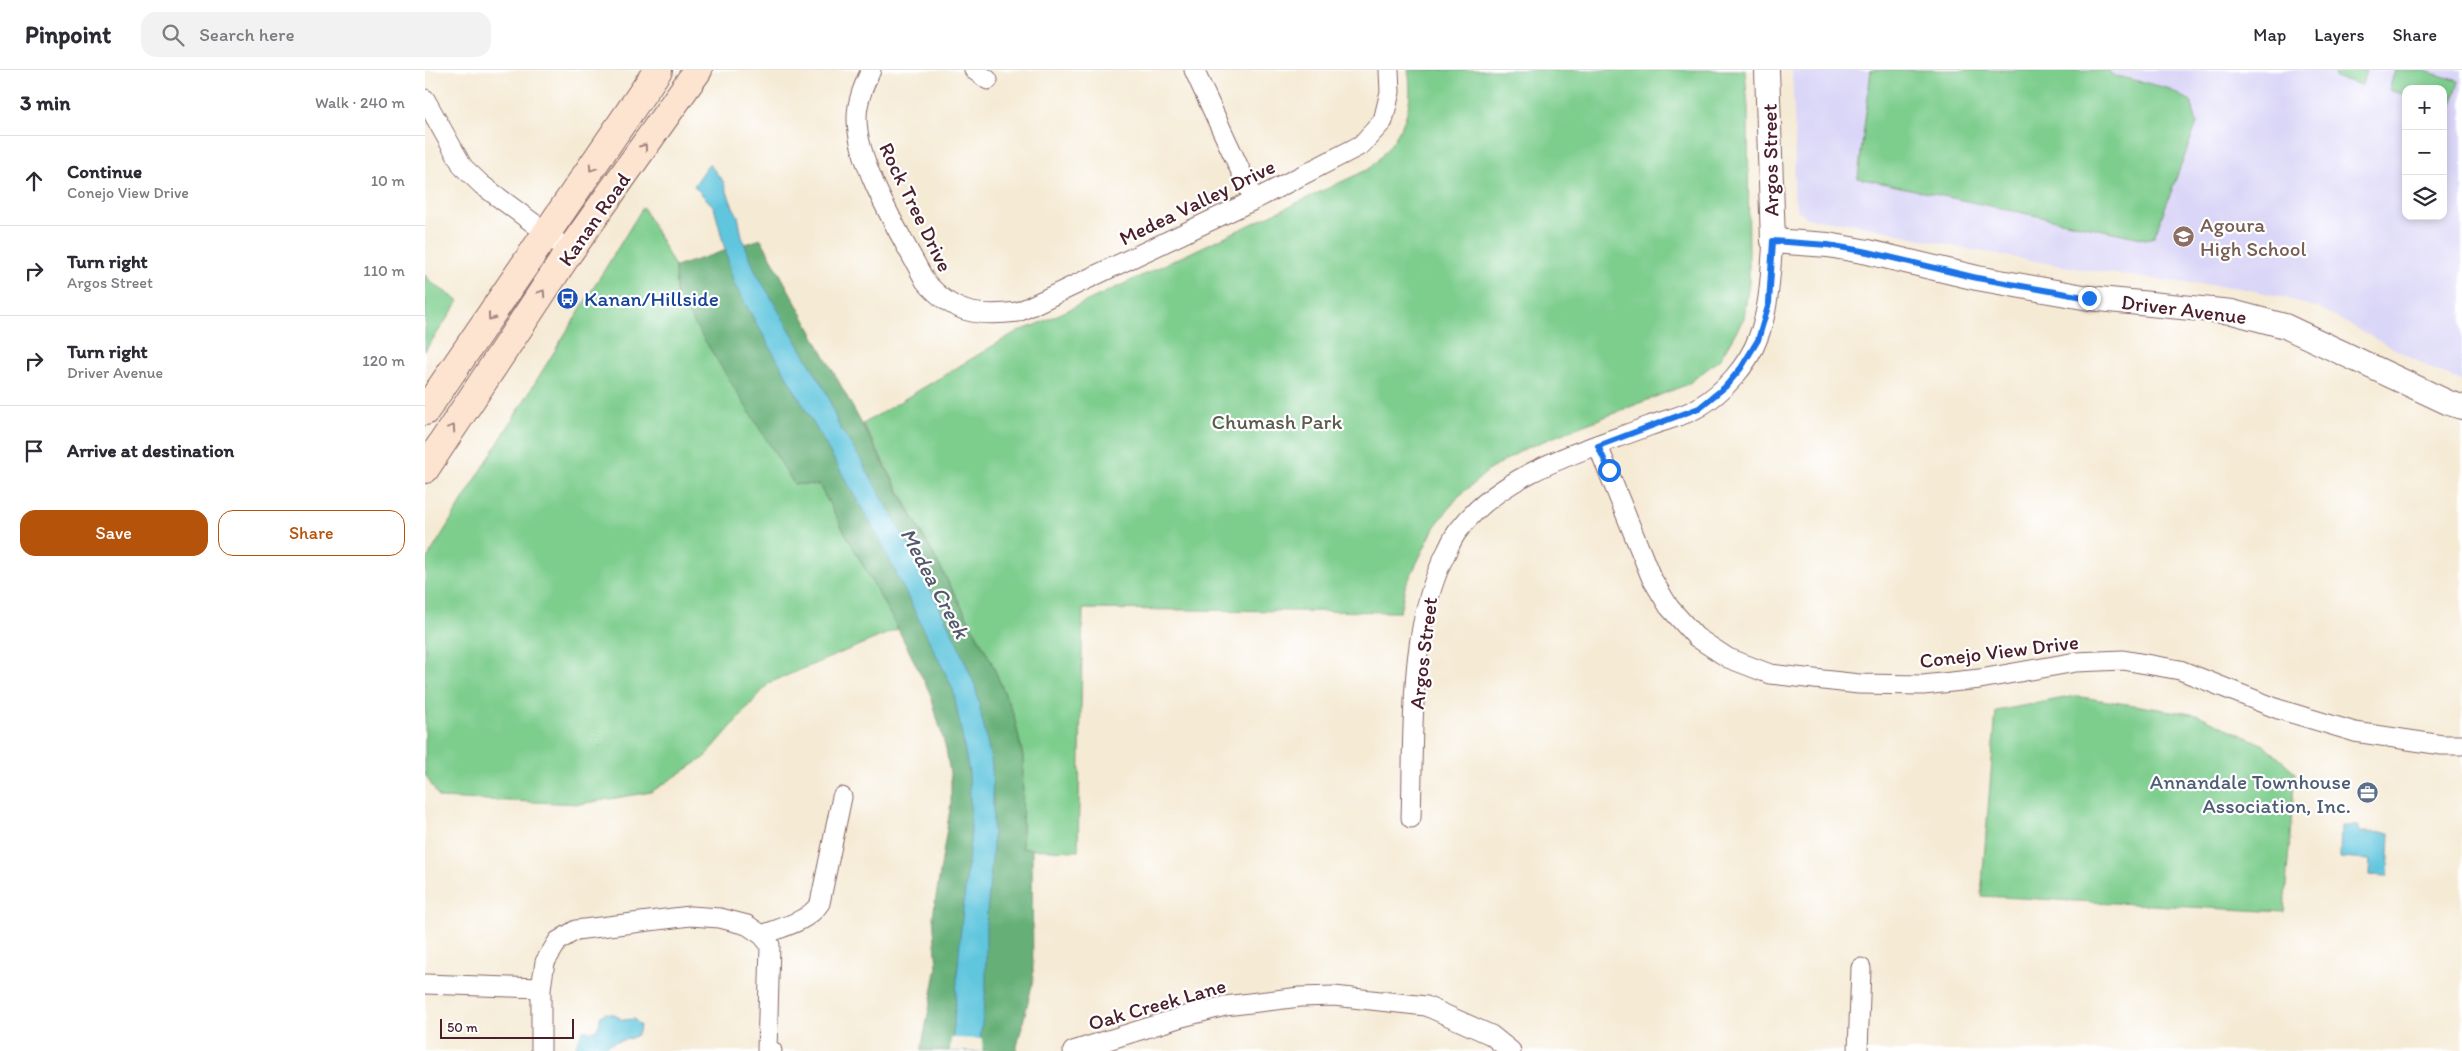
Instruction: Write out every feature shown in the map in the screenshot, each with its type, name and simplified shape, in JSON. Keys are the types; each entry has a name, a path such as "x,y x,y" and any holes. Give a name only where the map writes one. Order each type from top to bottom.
{"main road":[{"name":"Kanan Road","path":"425,411 548,234 658,70"},
{"name":"Kanan Road","path":"425,469 569,252 698,70"}],"street":[{"name":"Rock Tree Drive","path":"871,70 862,90 857,116 859,140 865,164 925,282 936,294 950,304 971,314"},
{"path":"1195,70 1253,200"},
{"name":"Medea Valley Drive","path":"971,314 994,315 1018,312 1253,200 1361,145 1383,121 1390,92 1389,70"},
{"name":"Argos Street","path":"1411,818 1417,666 1424,615 1434,576 1457,531 1491,497 1529,474 1699,408 1725,387 1741,368 1758,340 1769,303 1773,241 1767,70"},
{"path":"425,99 463,167 482,185 569,252"},
{"name":"Driver Avenue","path":"1773,241 1828,245 1868,252 1977,278 2089,298 2232,312 2285,326 2449,403 2462,406"},
{"name":"Conejo View Drive","path":"1598,446 1651,577 1669,607 1695,637 1728,658 1769,674 1859,684 1923,685 1980,679 2076,662 2123,660 2180,670 2278,709 2355,732 2442,745 2462,745"},
{"path":"762,935 798,922 816,909 820,903 842,797"},
{"path":"541,1051 541,988 545,962 558,941 576,930 690,916 720,918 747,925 762,935 770,945 767,1051 772,1051"},
{"path":"1858,1051 1861,968"},
{"path":"425,984 541,988"},
{"name":"Oak Creek Lane","path":"1073,1051 1225,1006 1300,996 1334,996 1426,1006 1491,1035 1511,1051"}],"shaded area":[{"name":"Agoura High School","path":"1792,70 2462,70 2462,381 2436,371 2320,309 2278,296 2240,288 2158,280 2062,266 1957,247 1856,224 1807,218 1798,211 1794,196 1795,135"}],"green space":[{"name":"Chumash Park","path":"1408,70 1745,70 1748,108 1749,282 1744,318 1720,359 1688,384 1526,448 1489,470 1458,497 1435,526 1405,587 1400,612 1083,609 1078,851 1022,849 1023,757 1014,716 991,661 863,424 1016,332 1036,325 1369,169 1396,136 1407,113 1410,85"},
{"path":"1871,70 2107,70 2113,75 2167,88 2191,101 2197,123 2154,237 2146,239 1858,178"},
{"path":"2337,70 2366,70 2362,85 2335,77"},
{"path":"2395,70 2421,70 2459,81 2451,108 2447,107 2447,85 2402,85 2402,94 2389,90"},
{"path":"643,207 675,267 676,294 819,485 898,629 769,683 704,758 651,792 580,804 439,798 425,774 425,562"},
{"path":"761,239 991,661 1014,716 1023,757 1022,848 1032,849 1033,981 1016,1051 921,1051 937,967 933,916 951,803 951,780 946,749 930,693 898,629 819,485 794,484 676,294 675,267"},
{"path":"425,275 432,283 459,301 425,351"},
{"path":"2075,696 2198,715 2264,745 2295,772 2284,912 1981,896 1996,711"}],"water":[{"path":"709,164 723,181 738,216 742,237 756,272 827,393 838,424 861,460 905,538 955,638 975,685 992,765 993,807 993,849 986,923 986,989 979,1051 952,1051 960,937 971,831 969,773 953,689 878,537 734,284 714,207 694,186"},
{"path":"2341,826 2359,826 2359,832 2390,833 2388,876 2369,875 2370,860 2340,858"},
{"path":"605,1013 613,1014 623,1020 634,1019 640,1025 639,1032 631,1038 611,1043 601,1051 578,1051 576,1046 583,1030 593,1031 596,1029 600,1017"}],"pier":[{"path":"951,1038 983,1039 982,1051 950,1051"}],"place":[{"name":"Agoura High School","path":"2184,236"},
{"name":"Kanan/Hillside","path":"568,298"},
{"name":"Annandale Townhouse Association, Inc.","path":"2367,793"}],"route":[{"path":"1609,470 1598,446 1699,408 1725,387 1741,368 1758,340 1769,303 1773,241 1828,245 1868,252 1977,278 2089,298"}],"water label":[{"name":"Medea Creek","path":"935,583"}]}
